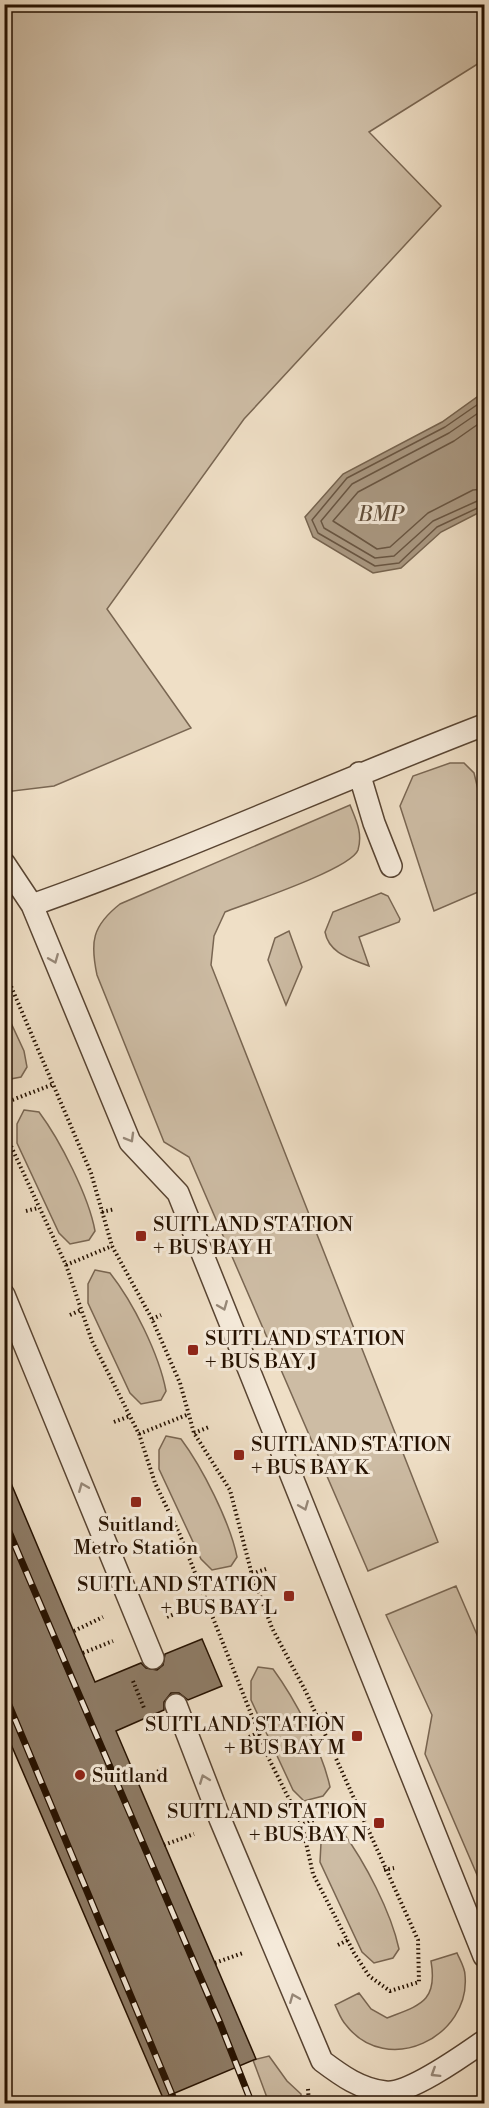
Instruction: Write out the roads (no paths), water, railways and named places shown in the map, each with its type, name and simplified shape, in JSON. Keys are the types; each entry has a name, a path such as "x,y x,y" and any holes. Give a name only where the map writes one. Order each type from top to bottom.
{"lane":[{"path":"32,905 90,884 359,773 484,725"},
{"path":"359,773 374,823 391,866"},
{"path":"4,863 32,905 130,1142 178,1193 484,1956"},
{"path":"4,1295 153,1658"},
{"path":"176,1706 220,1820 322,2061 351,2082 387,2093 429,2078 484,2041"}],"water":[{"name":"BMP","path":"484,392 484,510 441,532 401,568 373,573 313,537 305,517 343,474 442,422"}],"railway":[{"path":"4,1520 220,2023 252,2104"},
{"path":"4,1693 176,2104"}],"place":[{"name":"SUITLAND STATION + BUS BAY H","path":"141,1236"},
{"name":"SUITLAND STATION + BUS BAY J","path":"193,1350"},
{"name":"SUITLAND STATION + BUS BAY K","path":"239,1455"},
{"name":"Suitland Metro Station","path":"136,1502"},
{"name":"SUITLAND STATION + BUS BAY L","path":"289,1596"},
{"name":"SUITLAND STATION + BUS BAY M","path":"357,1736"},
{"name":"Suitland","path":"80,1775"},
{"name":"SUITLAND STATION + BUS BAY N","path":"379,1823"}]}
